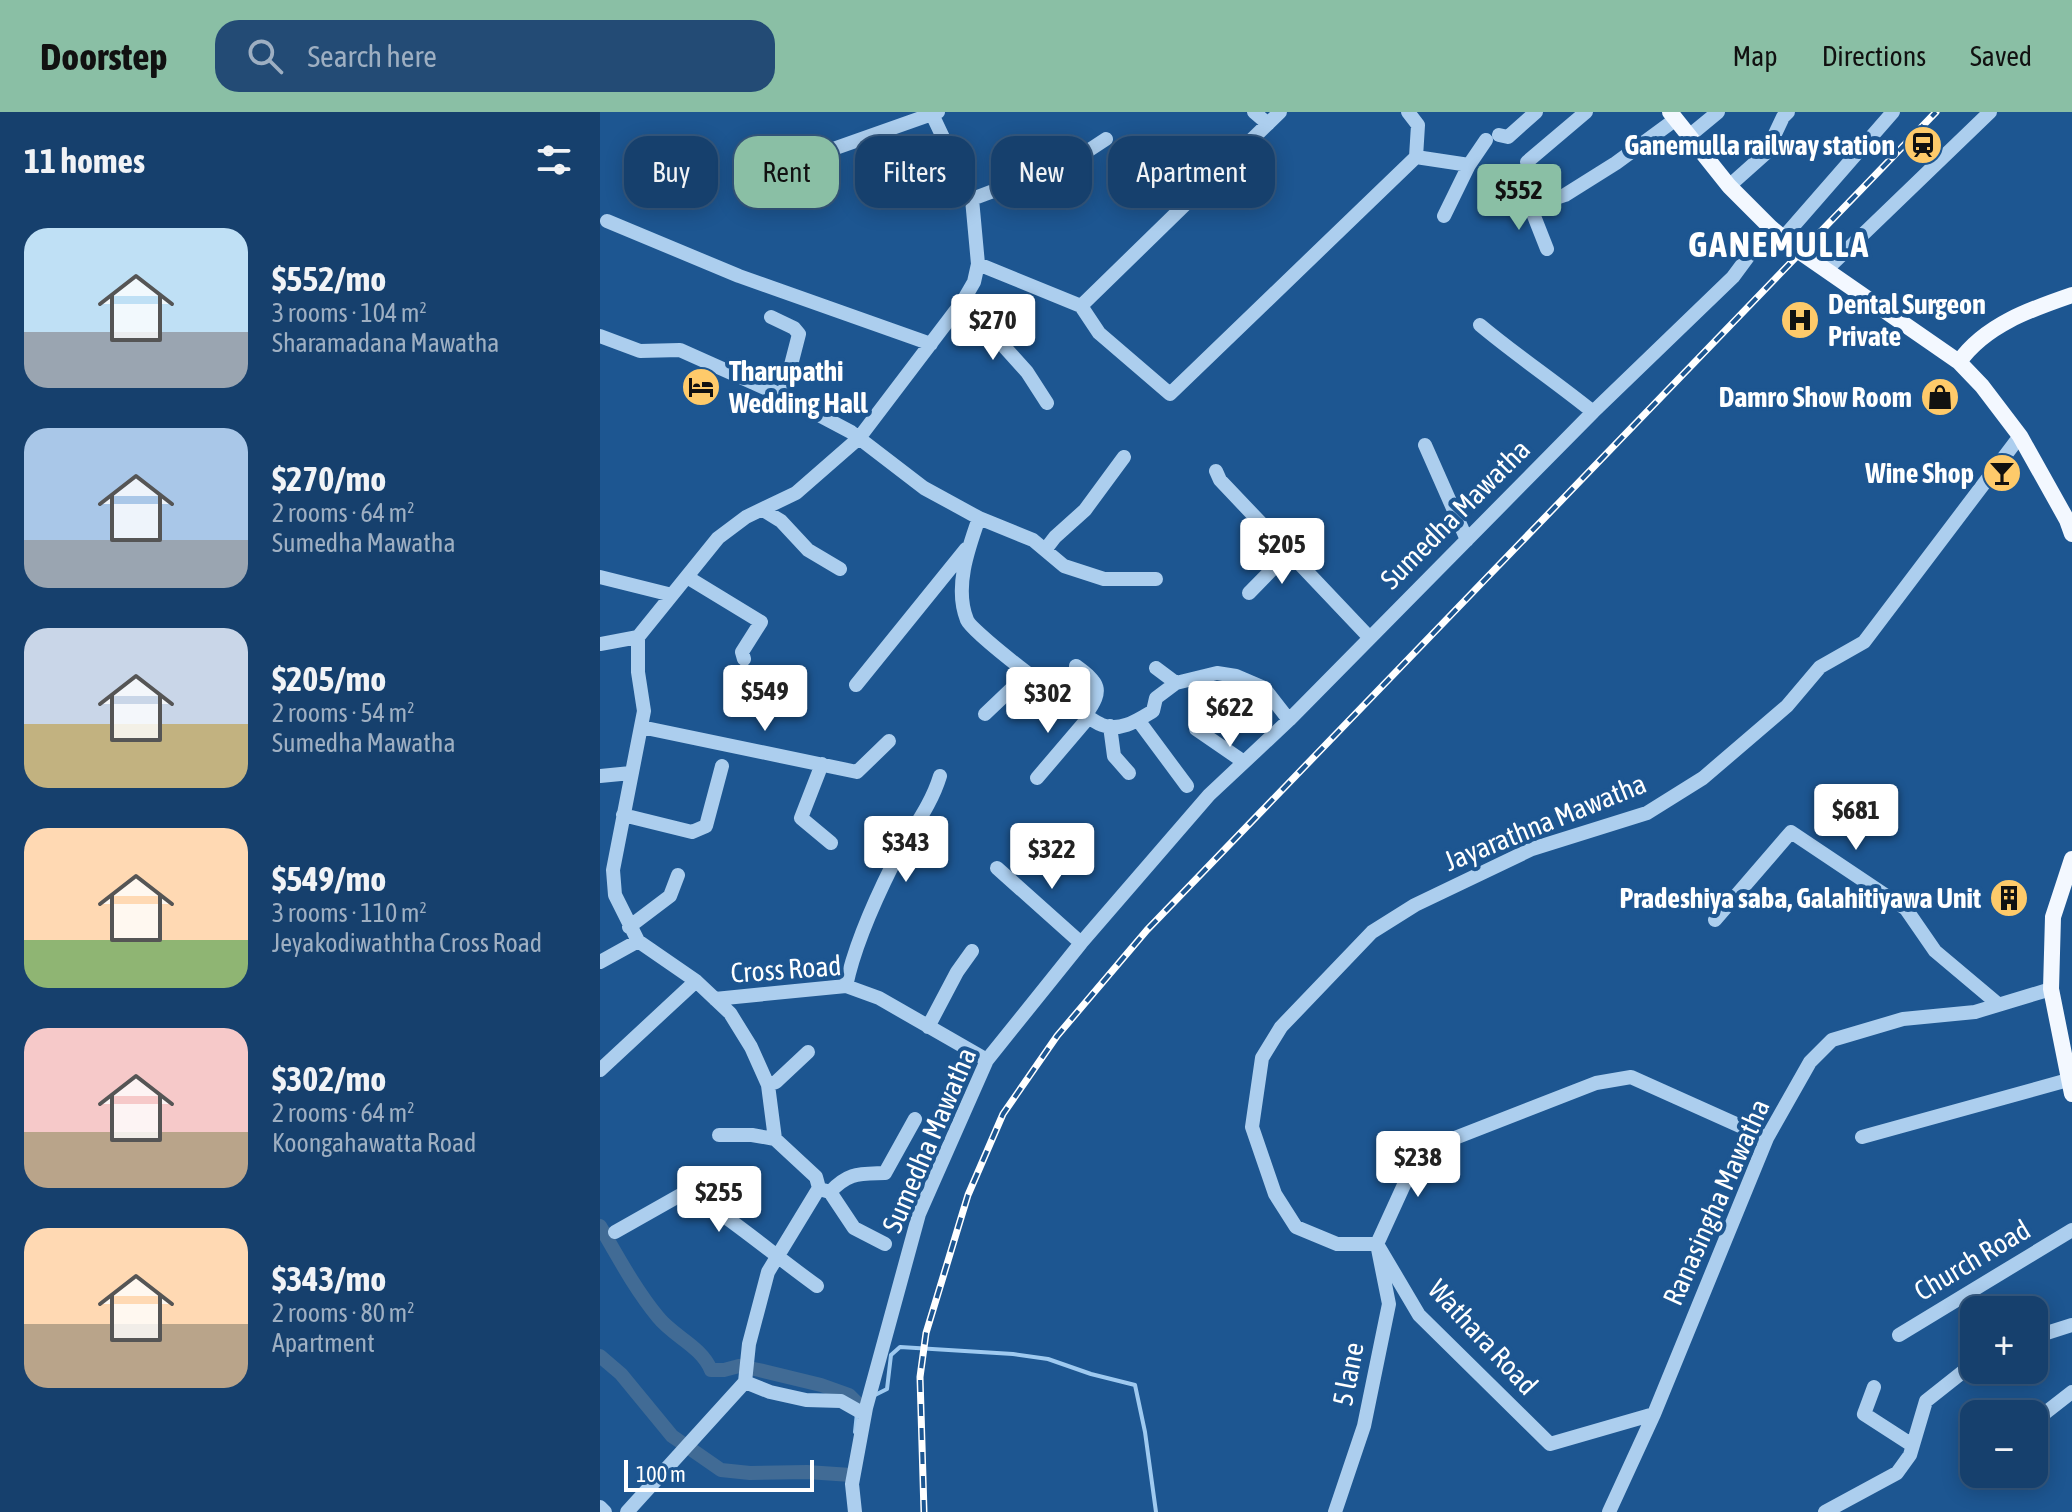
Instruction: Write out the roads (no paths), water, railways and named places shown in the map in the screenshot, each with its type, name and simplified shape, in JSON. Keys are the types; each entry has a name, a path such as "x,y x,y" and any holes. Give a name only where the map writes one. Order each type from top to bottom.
{"main road":[{"path":"1673,116 1729,186 1770,227 1800,252 1959,362 1982,386 2020,436 2072,534"},
{"path":"1959,362 1967,351 2017,314 2072,295"},
{"path":"2070,1087 2051,989 2053,917 2072,859"}],"street":[{"path":"1254,112 1268,124"},
{"path":"1081,306 1280,112"},
{"path":"978,264 1081,306 1099,333 1170,394 1416,157 1418,125 1408,112"},
{"path":"1444,216 1469,165 1492,137 1508,137 1536,112"},
{"path":"1527,162 1586,112"},
{"path":"1689,136 1718,112"},
{"path":"1729,186 1766,153 1788,112"},
{"path":"1783,238 1893,112"},
{"path":"1826,270 1990,112"},
{"path":"839,147 934,113 944,136"},
{"path":"1547,249 1530,207 1565,195 1616,163 1673,116"},
{"path":"975,198 1071,162 1106,139"},
{"path":"1416,157 1469,165"},
{"path":"775,1139 768,1085 751,1047 730,1013 696,981 638,941 629,927 606,870 623,815 644,711 638,672 638,637 718,538 746,517 796,493 859,438 963,301 974,282 978,264 973,208"},
{"path":"607,221 739,276 931,344"},
{"name":"Sumedha Mawatha","path":"855,1512 852,1484 865,1411 919,1214 987,1060 1081,943 1209,795 1289,720 1593,412 1733,277 1770,227"},
{"path":"963,301 1027,372 1047,403"},
{"path":"771,317 794,328 799,334 783,396"},
{"path":"1480,325 1516,356 1554,380 1593,412"},
{"path":"600,336 640,351 680,350 783,396 859,438 924,488 979,518 1033,540 1064,566 1104,579 1156,579"},
{"name":"Jayarathna Mawatha","path":"1377,1244 1337,1244 1296,1227 1275,1194 1252,1127 1262,1058 1281,1027 1372,932 1415,905 1532,849 1647,813 1703,778 1787,706 1820,667 1864,642 2020,436"},
{"path":"1425,445 1467,540"},
{"path":"1045,550 1085,510 1124,457"},
{"path":"1216,471 1220,480 1369,637"},
{"path":"763,510 781,521 808,550 840,569"},
{"path":"979,518 963,570 963,601 968,623 1027,674 1103,726 1127,726 1153,711 1156,698 1176,683 1217,673 1236,676 1264,688 1289,720"},
{"path":"856,685 969,546"},
{"path":"1249,593 1288,553"},
{"path":"600,577 672,595"},
{"path":"687,577 761,622 742,652 744,659"},
{"path":"600,644 638,637"},
{"path":"1037,778 1097,699 1098,687 1076,666"},
{"path":"1156,668 1176,683"},
{"path":"985,714 1027,674"},
{"path":"1138,720 1187,786"},
{"path":"1110,726 1114,756 1129,773"},
{"path":"641,727 857,772 889,741"},
{"path":"1196,729 1244,762"},
{"path":"822,764 801,818 831,843"},
{"path":"623,815 692,832 706,826 722,766"},
{"path":"600,776 631,773"},
{"path":"846,986 850,967 894,864 935,795 940,776"},
{"path":"1715,920 1791,832 1906,909 1935,951 1998,1004"},
{"path":"997,868 1081,943"},
{"path":"629,927 670,896 678,875"},
{"path":"600,962 638,941"},
{"path":"928,1027 957,972 972,951"},
{"path":"600,1070 696,981"},
{"name":"Cross Road","path":"715,999 846,986 879,998 987,1060"},
{"name":"Ranasingha Mawatha","path":"1609,1512 1654,1414 1767,1138 1810,1062 1832,1040 1903,1019 1975,1012 2051,989"},
{"path":"768,1085 776,1082 808,1052"},
{"path":"1377,1244 1419,1152 1596,1083 1631,1077 1767,1138"},
{"path":"1862,1137 2070,1087"},
{"path":"627,1512 745,1382 749,1344 768,1272 824,1190 856,1174 885,1173 915,1119"},
{"path":"719,1135 775,1139 816,1177 854,1228 885,1244"},
{"path":"615,1232 684,1193 691,1193 735,1221 777,1258 817,1286"},
{"name":"Church Road","path":"1899,1335 2072,1230"},
{"name":"Wathara Road","path":"1377,1244 1419,1315 1550,1444 1654,1414"},
{"name":"5 lane","path":"1335,1512 1364,1426 1389,1304 1377,1244"},
{"path":"2048,1333 2072,1325"},
{"path":"1825,1512 1897,1473 1910,1455 1926,1401 1960,1374"},
{"path":"745,1382 770,1392 806,1400 841,1401 865,1411"},
{"path":"1874,1387 1864,1414 1912,1445"},
{"path":"2048,1411 2072,1392"},
{"path":"600,1507 605,1512"}],"waterway":[{"path":"600,1226 650,1306 664,1324 701,1354 711,1370 739,1366 759,1370 821,1385 849,1395 857,1403"},
{"path":"875,1395 887,1389 891,1355 900,1347 1048,1359 1135,1385 1156,1512"},
{"path":"600,1356 621,1374 672,1436 721,1470 851,1475"},
{"path":"855,1432 857,1413"}],"railway":[{"path":"924,1512 920,1377 926,1333 968,1195 1003,1114 1057,1036 1147,930 1936,112"}],"place":[{"name":"Ganemulla railway station","path":"1923,145"},
{"name":"Dental Surgeon Private","path":"1800,320"},
{"name":"Tharupathi Wedding Hall","path":"701,387"},
{"name":"Damro Show Room","path":"1940,397"},
{"name":"Wine Shop","path":"2002,473"},
{"name":"Pradeshiya saba, Galahitiyawa Unit","path":"2009,898"}],"district":[{"name":"GANEMULLA","path":"1779,244"}]}
